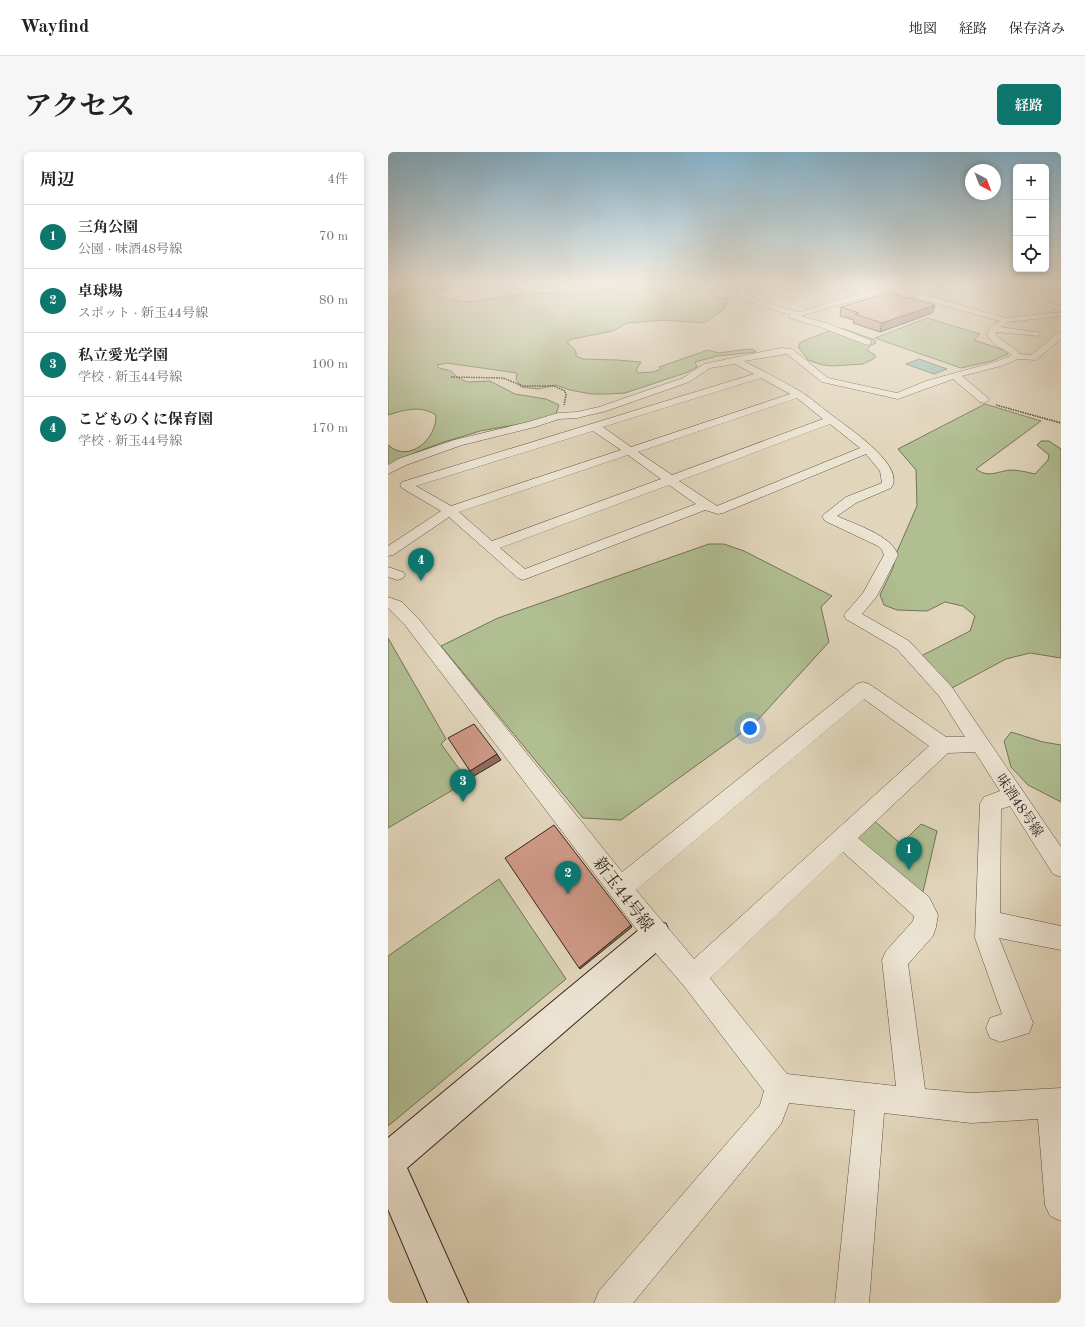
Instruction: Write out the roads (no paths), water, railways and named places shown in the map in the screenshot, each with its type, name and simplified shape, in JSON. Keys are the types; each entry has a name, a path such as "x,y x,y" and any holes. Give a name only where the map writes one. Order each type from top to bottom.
{"street":[{"path":"854,337 867,342"},
{"path":"388,470 402,462 458,442 564,415 577,415 602,409 686,380 707,366 773,352 789,351 825,380 892,395 904,394 955,374 990,366 1016,356 1033,358 1058,337"},
{"path":"993,339 1015,342"},
{"path":"993,339 1011,350 1016,356"},
{"path":"595,427 632,451 706,505 718,510 868,449 797,395 761,375 739,360"},
{"path":"955,374 984,400"},
{"path":"406,485 761,375"},
{"path":"388,552 450,512 797,395"},
{"path":"490,547 831,420"},
{"name":"味酒48号線","path":"868,449 882,464 886,471 888,482 887,485 851,500 829,516 830,518 884,543 889,549 891,555 869,596 852,615 903,645 944,691 1061,866"},
{"path":"388,476 406,485 450,512 523,575 706,505"},
{"name":"新玉44号線","path":"388,602 396,606 411,621 656,934 388,1161"},
{"path":"620,888 863,689 943,746 979,744"},
{"path":"693,977 943,746"},
{"path":"1000,1028 1019,1023 987,938 991,804 1015,796"},
{"path":"842,838 921,905 926,915 924,927 895,960 912,1102"},
{"path":"987,923 1061,938"},
{"path":"656,934 693,977 780,1088 971,1108 1056,1103 1061,1206"},
{"path":"611,1303 771,1114 780,1088"},
{"path":"852,1303 872,1097"},
{"path":"388,1166 448,1303"}],"water":[{"path":"919,359 947,369 934,374 906,364"}],"place":[{"name":"こどものくに保育園","path":"421,581"},
{"name":"私立愛光学園","path":"463,802"},
{"name":"三角公園","path":"909,870"},
{"name":"卓球場","path":"568,894"}]}
